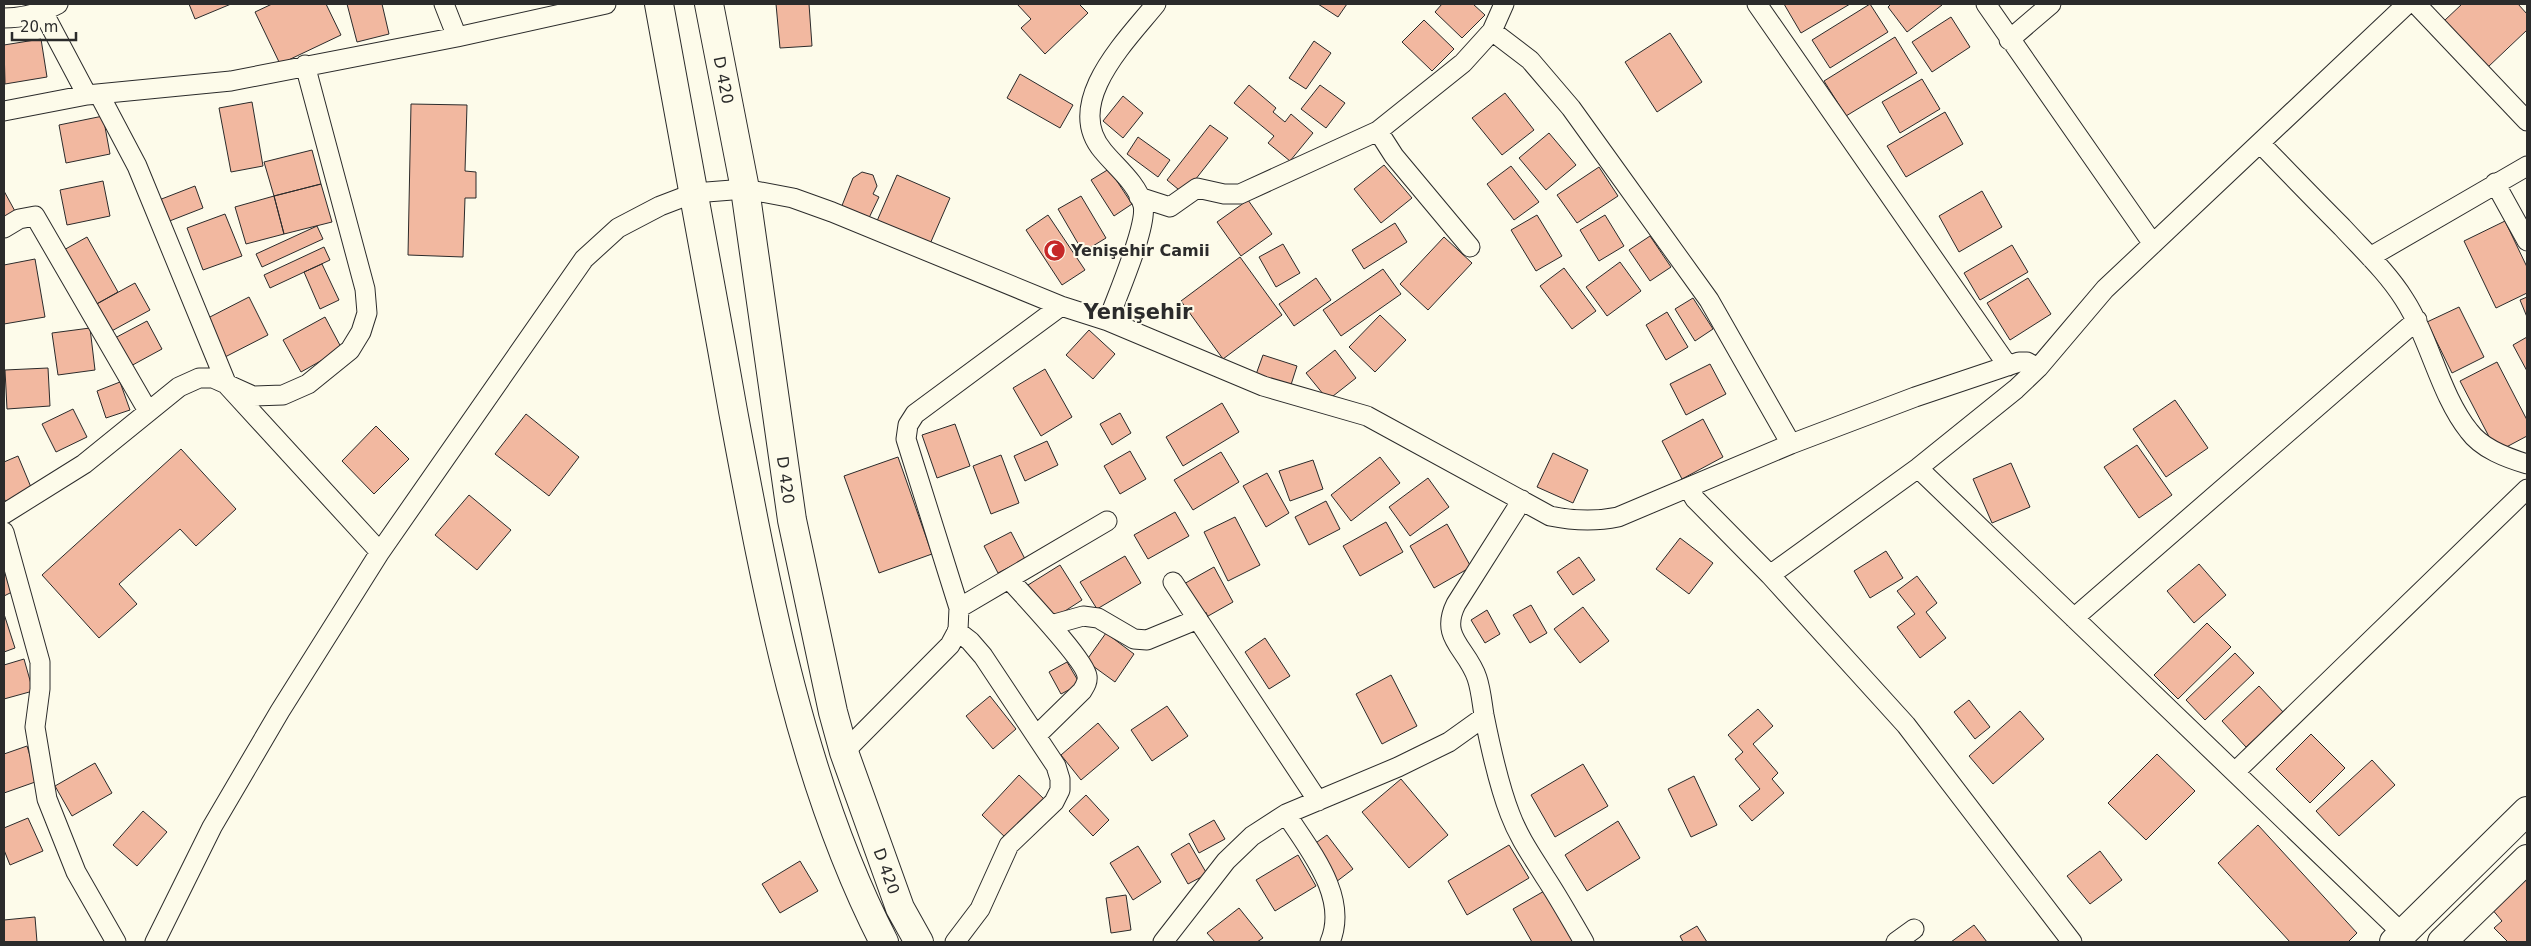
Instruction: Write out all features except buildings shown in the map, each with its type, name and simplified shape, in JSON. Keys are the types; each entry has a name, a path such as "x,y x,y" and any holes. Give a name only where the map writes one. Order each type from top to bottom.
{"main road":[{"path":"659,4 754,524 797,710 826,803 867,909 884,942"},
{"name":"D 420","path":"709,4 745,189 792,520 833,712 844,752 900,908 919,942"},
{"path":"2399,938 2527,811"},
{"path":"2442,942 2527,859"}],"street":[{"path":"444,4 457,37"},
{"path":"4,111 93,94 231,81 457,37 606,4"},
{"path":"1108,321 1142,227 1143,207 1139,197 1118,166 1102,150 1091,129 1089,111 1095,90 1112,59 1156,4"},
{"path":"1139,197 1170,207 1197,188 1224,194 1240,194 1378,131 1463,63 1492,30 1504,4"},
{"path":"1757,4 2008,366"},
{"path":"1986,4 2009,40 2153,244"},
{"path":"2009,40 2051,4"},
{"path":"1770,575 1918,468 2016,389 2038,368 2105,289 2407,4"},
{"path":"2416,4 2527,121"},
{"path":"4,18 16,18 50,8 93,94 137,166 226,385 380,552"},
{"path":"1492,30 1530,60 1571,108 1709,300 1791,444"},
{"path":"4,514 84,464 180,387 199,378 213,378 253,396 283,395 308,384 350,350 362,332 367,313 365,289 305,66"},
{"path":"1378,131 1394,156 1470,247"},
{"path":"2260,143 2370,257 2402,296 2417,320 2446,391 2469,432 2487,447 2511,460 2527,464"},
{"path":"2370,257 2527,166"},
{"path":"2495,183 2527,241"},
{"path":"155,942 212,827 280,711 380,552 584,259 618,228 660,206 694,193 745,189 793,198 832,212 1061,306 1108,321 1263,386 1367,416 1550,516 1572,520 1598,521 1618,517 1689,489 1791,444 1914,396 2008,366 2027,362 2038,368"},
{"path":"4,228 19,219 35,216 148,411"},
{"path":"844,752 950,645 957,631 959,608 906,440 908,425 916,414 1061,306"},
{"path":"2074,618 2417,320"},
{"path":"1918,468 2235,772 2399,938"},
{"path":"1689,489 1699,504 1770,575 1906,724 2072,942"},
{"path":"2235,772 2527,489"},
{"path":"1522,500 1450,616 1450,628 1454,640 1472,664 1478,681 1484,717 1509,812 1521,842 1545,876 1584,942"},
{"path":"959,608 1107,521"},
{"path":"4,532 40,662 40,689 35,728 47,798 76,872 116,942"},
{"path":"1009,579 1051,625 1088,676 1087,684 1036,736"},
{"path":"1173,582 1318,801"},
{"path":"1051,625 1083,616 1098,618 1134,639 1147,640 1198,620"},
{"path":"955,942 980,909 1009,845 1054,802 1060,790 1060,779 1056,766 983,656 970,641 957,631"},
{"path":"1163,942 1226,861 1252,836 1286,814 1398,767 1449,742 1484,717"},
{"path":"1286,814 1316,859 1330,888 1335,911 1334,932 1330,942"},
{"path":"1896,942 1914,929"}],"place":[{"name":"Yenişehir Camii","path":"1055,250"}],"district":[{"name":"Yenişehir","path":"1138,312"}]}
